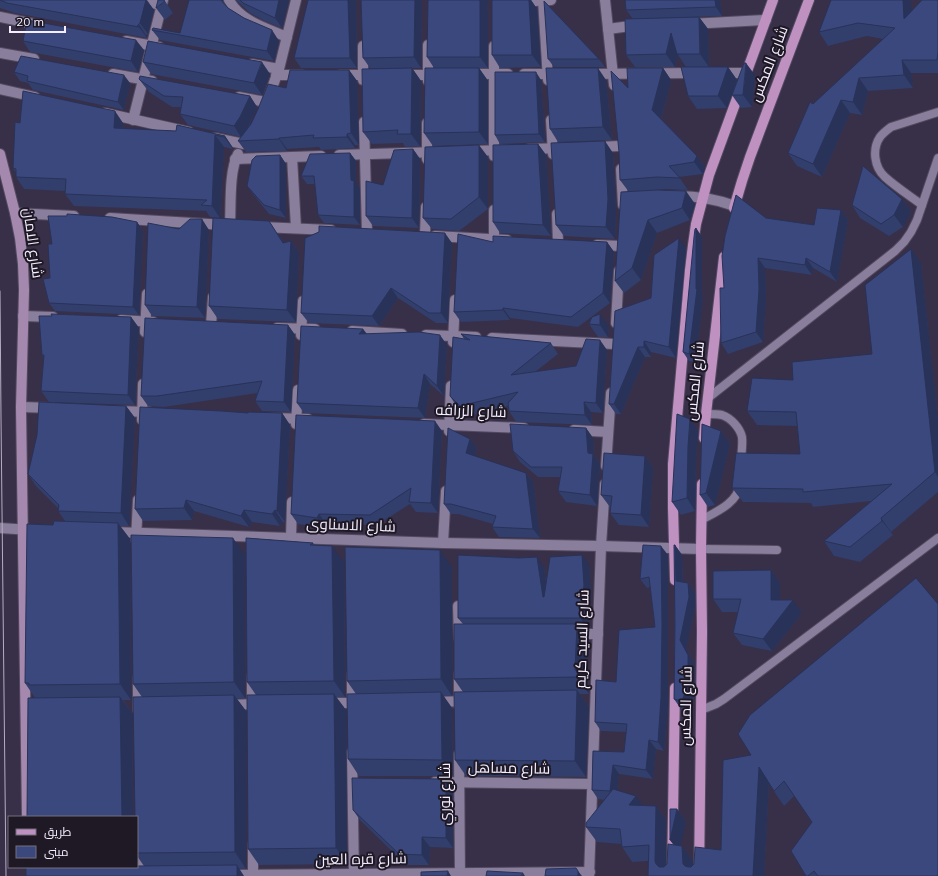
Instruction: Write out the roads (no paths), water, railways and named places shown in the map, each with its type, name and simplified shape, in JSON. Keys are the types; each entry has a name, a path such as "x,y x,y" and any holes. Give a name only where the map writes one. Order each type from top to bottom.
{"main road":[{"name":"شارع المكس","path":"675,590 673,548 673,464 676,418 696,224 717,153 773,0"},
{"name":"شارع المكس","path":"731,219 750,157 809,0"},
{"name":"شارع المكس","path":"704,444 706,414 725,250"},
{"name":"شارع المكس","path":"699,876 702,632 701,549 703,474"},
{"name":"شارع المكس","path":"672,876 675,680"}],"street":[{"path":"133,120 162,2 136,0"},
{"path":"229,0 232,7 248,20 287,37"},
{"path":"262,112 277,72 296,0"},
{"path":"543,0 549,89"},
{"path":"508,2 551,0"},
{"path":"605,0 614,92"},
{"path":"0,17 46,26"},
{"path":"681,24 766,20"},
{"path":"608,29 650,25"},
{"path":"428,90 429,33"},
{"path":"494,35 494,165"},
{"path":"363,37 364,91"},
{"path":"117,39 167,48"},
{"path":"0,53 43,61"},
{"path":"244,63 277,72 308,75"},
{"path":"101,72 158,83"},
{"path":"332,75 746,73"},
{"path":"0,89 47,100"},
{"path":"228,95 266,102"},
{"path":"98,111 204,135 246,141 235,159 232,173 234,225 216,228 150,225 102,218"},
{"path":"550,111 554,164"},
{"path":"426,168 427,114"},
{"path":"364,115 367,232"},
{"path":"586,147 619,142 622,181 627,198 623,216"},
{"path":"464,151 572,148"},
{"path":"235,159 449,152"},
{"name":"شارع الامان","path":"0,154 15,213 23,264 24,290 21,407 22,529 29,707 27,816"},
{"path":"292,157 303,231"},
{"path":"669,195 703,198 720,201 735,206"},
{"path":"426,198 421,235 458,241 494,239 515,240"},
{"path":"494,202 494,239"},
{"path":"556,203 559,243"},
{"path":"15,213 80,217"},
{"path":"252,226 303,231 344,231"},
{"path":"340,331 454,336 614,348 622,234"},
{"path":"591,244 620,253"},
{"path":"145,344 148,284"},
{"path":"212,325 213,286"},
{"path":"301,344 303,290"},
{"path":"453,351 456,290"},
{"path":"23,316 61,318"},
{"path":"108,320 160,322"},
{"path":"264,327 325,330"},
{"path":"448,441 452,373"},
{"path":"141,427 144,374"},
{"path":"296,435 299,381"},
{"name":"شارع السيد كريم","path":"589,874 593,784 592,700 598,634 601,546 612,381"},
{"path":"21,407 66,409"},
{"path":"104,410 157,413"},
{"path":"265,417 318,420"},
{"name":"شارع الزرافه","path":"417,424 537,429"},
{"path":"560,430 608,432"},
{"path":"443,543 446,480"},
{"path":"137,549 136,533 138,488"},
{"path":"290,538 293,490"},
{"path":"0,528 38,530"},
{"name":"شارع الاسناوى","path":"106,532 251,541 290,538 350,543 443,543 458,548 601,546 701,549"},
{"path":"458,597 463,634 459,649"},
{"path":"561,634 598,634"},
{"path":"352,663 352,716"},
{"path":"459,664 459,716"},
{"path":"252,665 252,720"},
{"path":"138,667 142,706 138,721"},
{"path":"428,702 473,701"},
{"path":"321,704 367,703"},
{"path":"214,705 267,704"},
{"path":"126,706 142,706"},
{"path":"352,743 357,782 354,875"},
{"name":"شارع نوري","path":"459,746 460,874"},
{"name":"شارع مساهل","path":"422,782 593,784"},
{"path":"253,836 253,876"},
{"path":"140,837 140,876"},
{"name":"شارع قره العين","path":"223,875 589,874"},
{"path":"133,876 148,876"}],"lane":[{"path":"922,205 884,177 876,162 876,145 879,138 891,127 938,112"},
{"path":"708,398 895,251 904,242 917,220 938,158"},
{"path":"702,520 729,504 736,496 739,488 742,438 735,424 729,419 722,415 706,414"},
{"path":"701,710 724,699 938,538"},
{"path":"701,549 777,550"}],"tram line":[{"path":"0,291 6,876"}]}
